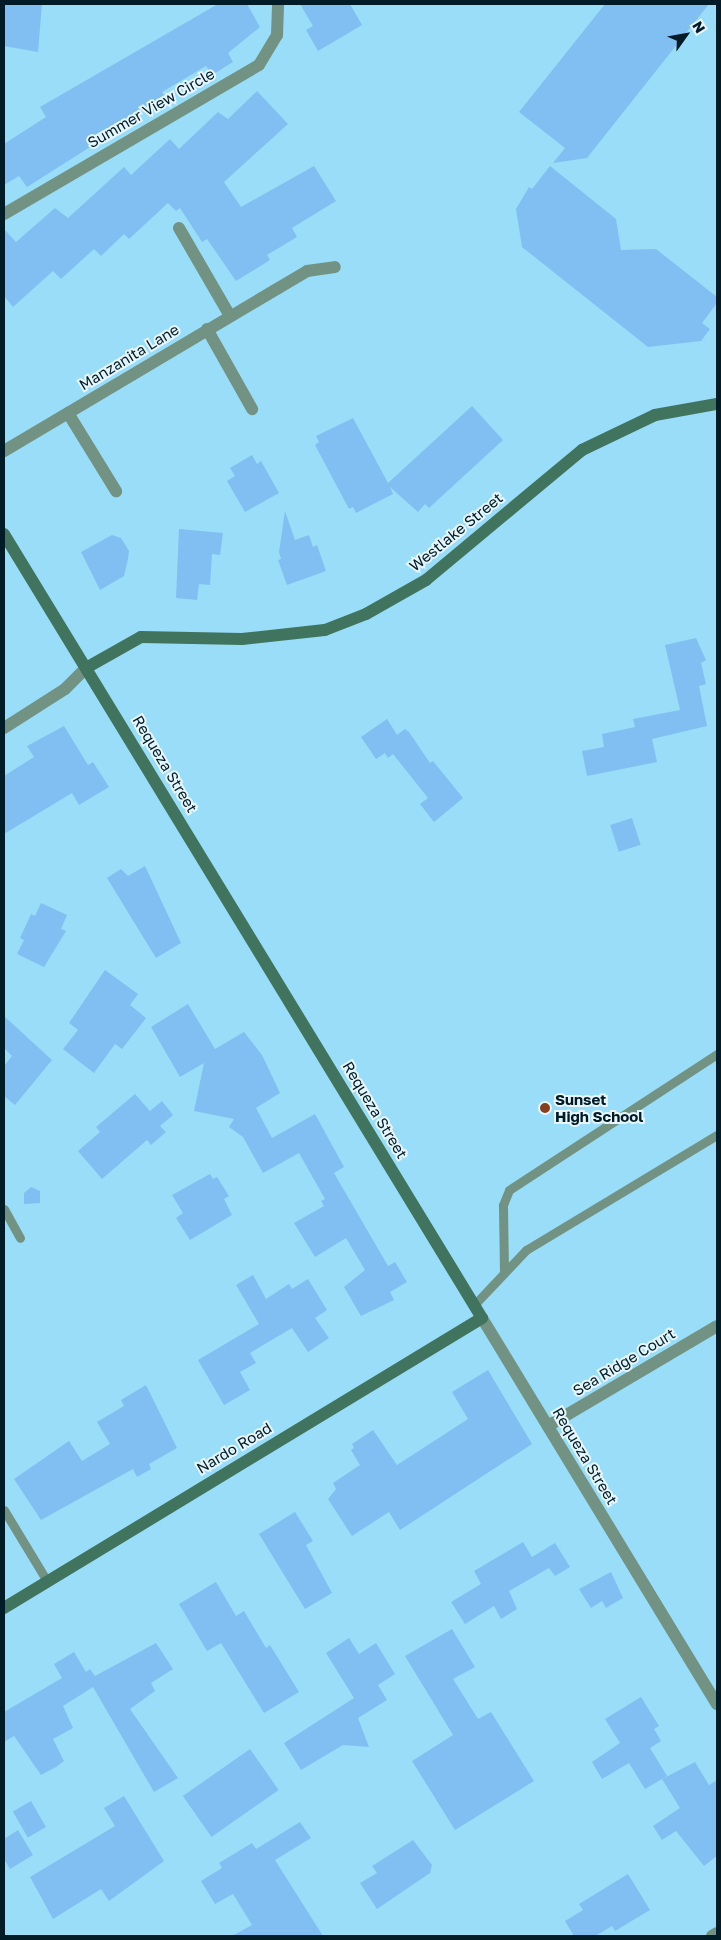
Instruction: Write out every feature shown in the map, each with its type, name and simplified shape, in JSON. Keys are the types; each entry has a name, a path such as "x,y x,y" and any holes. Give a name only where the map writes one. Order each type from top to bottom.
{"street":[{"name":"Summer View Circle","path":"4,214 259,65 277,35 278,4"},
{"path":"179,228 230,316"},
{"name":"Manzanita Lane","path":"4,451 307,271 335,267"},
{"path":"207,329 252,409"},
{"name":"Westlake Street","path":"86,668 141,637 242,639 325,630 366,614 426,580 582,450 655,415 717,404"},
{"path":"68,412 116,491"},
{"name":"Requeza Street","path":"4,534 717,1704"},
{"path":"4,728 65,689 86,668"},
{"name":"Nardo Road","path":"4,1608 482,1318"},
{"name":"Sea Ridge Court","path":"548,1426 717,1326"},
{"path":"712,1936 717,1933"}],"lane":[{"path":"504,1271 503,1205 509,1190 717,1054"},
{"path":"474,1305 504,1271 549,1234 717,1135"},
{"path":"4,1210 20,1238"},
{"path":"4,1510 48,1581"}],"building":[{"path":"4,4 42,4 38,52 4,46"},
{"path":"218,4 247,4 260,27 228,53 233,62 212,75 206,66 162,92 168,102 148,114 144,108 118,124 120,128 27,187 19,176 4,185 4,144 46,117 40,107"},
{"path":"300,4 350,4 362,25 318,51 306,30 313,26"},
{"path":"605,4 709,4 587,158 553,163 565,148 519,112"},
{"path":"257,91 288,124 224,182 241,207 314,166 336,201 292,228 297,237 267,255 270,260 236,281 207,239 202,242 180,208 176,211 168,203 129,239 124,234 101,256 94,249 61,279 53,271 13,307 4,296 4,229 16,242 55,208 68,218 124,167 131,175 170,139 179,149 218,112 228,119"},
{"path":"550,166 616,219 621,250 656,249 717,297 717,303 702,323 710,329 701,341 648,347 522,247 516,209 529,187 532,189"},
{"path":"472,406 503,440 429,508 425,504 418,512 390,487 393,494 356,513 353,507 349,509 315,445 319,442 316,436 353,418 388,483"},
{"path":"252,455 257,464 261,461 279,493 245,512 227,481 235,476 230,468"},
{"path":"285,511 295,540 309,535 313,547 317,545 326,571 287,585 278,560 281,559 279,552"},
{"path":"179,529 223,533 220,555 212,554 210,585 199,584 197,600 176,598"},
{"path":"112,535 121,538 129,551 128,559 124,576 100,590 81,552"},
{"path":"696,638 706,660 701,663 706,684 699,686 707,726 652,739 657,762 587,776 582,751 604,747 602,734 635,727 633,719 680,710 665,645"},
{"path":"387,719 397,735 405,729 409,732 430,763 433,761 463,798 434,822 420,804 428,798 393,754 388,758 385,753 376,759 361,737"},
{"path":"64,726 88,765 93,762 109,787 79,805 72,793 4,834 4,776 34,757 27,746"},
{"path":"632,818 641,845 619,852 610,825"},
{"path":"145,866 181,943 156,958 107,878 121,869 128,876"},
{"path":"41,903 67,915 61,929 66,931 44,967 17,954 24,940 20,938 31,914 35,916"},
{"path":"105,970 138,994 130,1005 146,1018 122,1049 115,1044 94,1073 63,1049 78,1030 69,1023"},
{"path":"188,1004 215,1049 244,1032 262,1055 280,1093 256,1108 272,1138 315,1114 344,1167 334,1173 388,1266 395,1262 407,1282 390,1292 394,1300 361,1316 344,1287 365,1270 346,1238 315,1257 294,1223 324,1206 321,1201 325,1199 299,1153 263,1173 243,1137 229,1127 234,1119 194,1111 204,1063 180,1077 151,1027"},
{"path":"4,1016 52,1060 15,1105 4,1096 4,1066 12,1056 4,1048"},
{"path":"135,1094 150,1111 162,1101 173,1115 160,1126 166,1132 151,1145 147,1140 102,1179 78,1151 100,1132 96,1127"},
{"path":"210,1174 213,1179 217,1177 229,1196 224,1199 232,1215 190,1240 176,1218 183,1213 172,1195"},
{"path":"31,1187 40,1191 40,1203 24,1204 24,1193"},
{"path":"253,1275 266,1299 289,1284 292,1289 308,1279 327,1310 315,1318 329,1338 308,1352 292,1328 250,1353 256,1363 240,1372 250,1390 224,1405 198,1360 259,1324 236,1285"},
{"path":"488,1370 532,1444 400,1530 389,1512 352,1536 328,1499 336,1489 333,1483 360,1465 351,1450 354,1448 352,1444 373,1430 397,1465 468,1419 452,1392"},
{"path":"146,1385 177,1448 149,1464 151,1469 137,1477 133,1469 41,1520 14,1479 69,1441 82,1461 110,1444 97,1422 124,1406 121,1400"},
{"path":"295,1512 313,1541 306,1545 332,1593 305,1609 259,1534"},
{"path":"523,1542 532,1557 555,1543 570,1567 555,1576 549,1568 509,1591 517,1609 501,1619 494,1606 465,1624 451,1602 481,1584 474,1571"},
{"path":"611,1572 623,1598 606,1608 602,1601 591,1608 579,1589"},
{"path":"216,1582 236,1616 244,1611 266,1648 270,1645 299,1692 264,1713 221,1643 207,1651 179,1604"},
{"path":"452,1629 475,1667 453,1679 478,1719 491,1712 534,1781 455,1830 412,1761 453,1735 405,1656"},
{"path":"349,1638 359,1654 376,1643 395,1674 378,1685 387,1700 358,1718 369,1747 343,1745 301,1770 284,1743 354,1698 326,1653"},
{"path":"156,1643 173,1669 151,1683 155,1691 130,1709 178,1778 154,1792 93,1687 63,1706 73,1728 53,1739 64,1761 56,1767 41,1775 14,1736 4,1742 4,1712 62,1678 54,1664 74,1652 86,1672 90,1669 95,1676"},
{"path":"641,1697 659,1726 654,1729 661,1741 650,1748 667,1776 645,1789 629,1763 602,1779 592,1762 620,1743 605,1719"},
{"path":"250,1749 279,1790 212,1837 183,1796"},
{"path":"695,1762 709,1785 717,1780 717,1856 704,1866 676,1831 662,1840 653,1826 680,1808 662,1779"},
{"path":"124,1796 164,1861 109,1901 101,1889 53,1919 30,1877 115,1826 104,1808"},
{"path":"31,1801 46,1827 28,1837 13,1812"},
{"path":"300,1822 311,1838 275,1860 323,1936 232,1936 252,1925 233,1894 215,1904 201,1881 222,1868 219,1863 252,1843 256,1849"},
{"path":"18,1830 33,1855 10,1869 4,1859 4,1839"},
{"path":"413,1840 432,1865 430,1873 377,1909 360,1883 377,1873 372,1866"},
{"path":"628,1874 650,1910 615,1931 612,1926 595,1936 574,1936 565,1921 583,1910 579,1904"}],"place":[{"name":"Sunset High School","path":"545,1108"}]}
